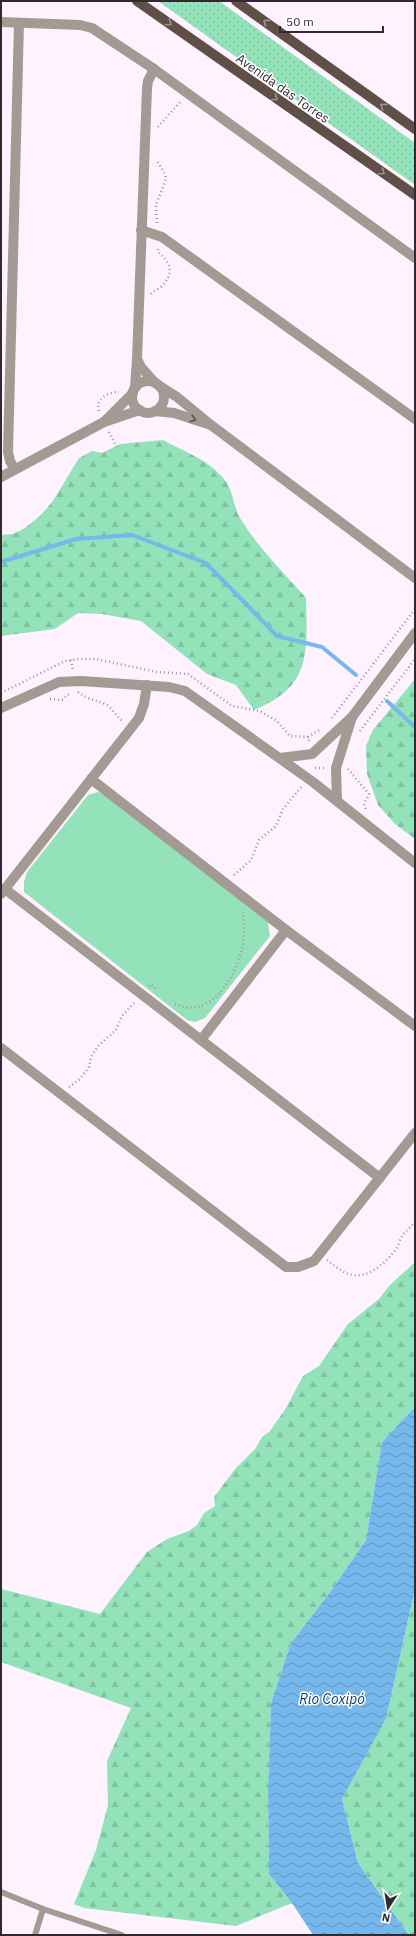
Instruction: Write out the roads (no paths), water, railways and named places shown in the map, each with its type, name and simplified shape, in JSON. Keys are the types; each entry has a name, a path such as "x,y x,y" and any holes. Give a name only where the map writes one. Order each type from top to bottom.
{"main road":[{"name":"Avenida das Torres","path":"137,1 415,195"},
{"path":"236,1 415,129"}],"street":[{"path":"1,22 80,25 92,28 187,92 415,258"},
{"path":"14,468 10,461 8,452 19,23"},
{"path":"140,410 134,403 131,391 137,359 147,88 148,81 154,69"},
{"path":"141,230 157,235 415,419"},
{"path":"137,359 141,367 163,393 164,398 162,404 155,411"},
{"path":"104,422 131,391 143,382 156,384 177,397 211,425 415,578"},
{"path":"1,477 14,468 104,422 140,410 174,414 211,425"},
{"path":"280,758 312,754 352,717 415,633"},
{"path":"1,708 59,682 81,681 147,685 169,687 185,691 308,778 415,863"},
{"path":"147,685 144,704 139,718 3,892 142,995 380,1178"},
{"path":"337,801 336,768 352,717"},
{"path":"91,779 286,930 415,1026"},
{"path":"201,1040 286,930"},
{"path":"1,1048 286,1267 307,1265 320,1255 415,1133"}],"lane":[{"path":"1,1892 43,1909 122,1935"},
{"path":"35,1935 43,1909"}],"water":[{"name":"Rio Coxipó","path":"415,1407 415,1589 386,1719 342,1799 358,1863 409,1935 313,1935 292,1903 269,1874 268,1789 271,1703 291,1643 328,1595 366,1540 382,1442"}],"waterway":[{"path":"1,562 76,539 132,535 206,563 277,636 322,647 356,675"},
{"path":"387,701 415,727"}]}
